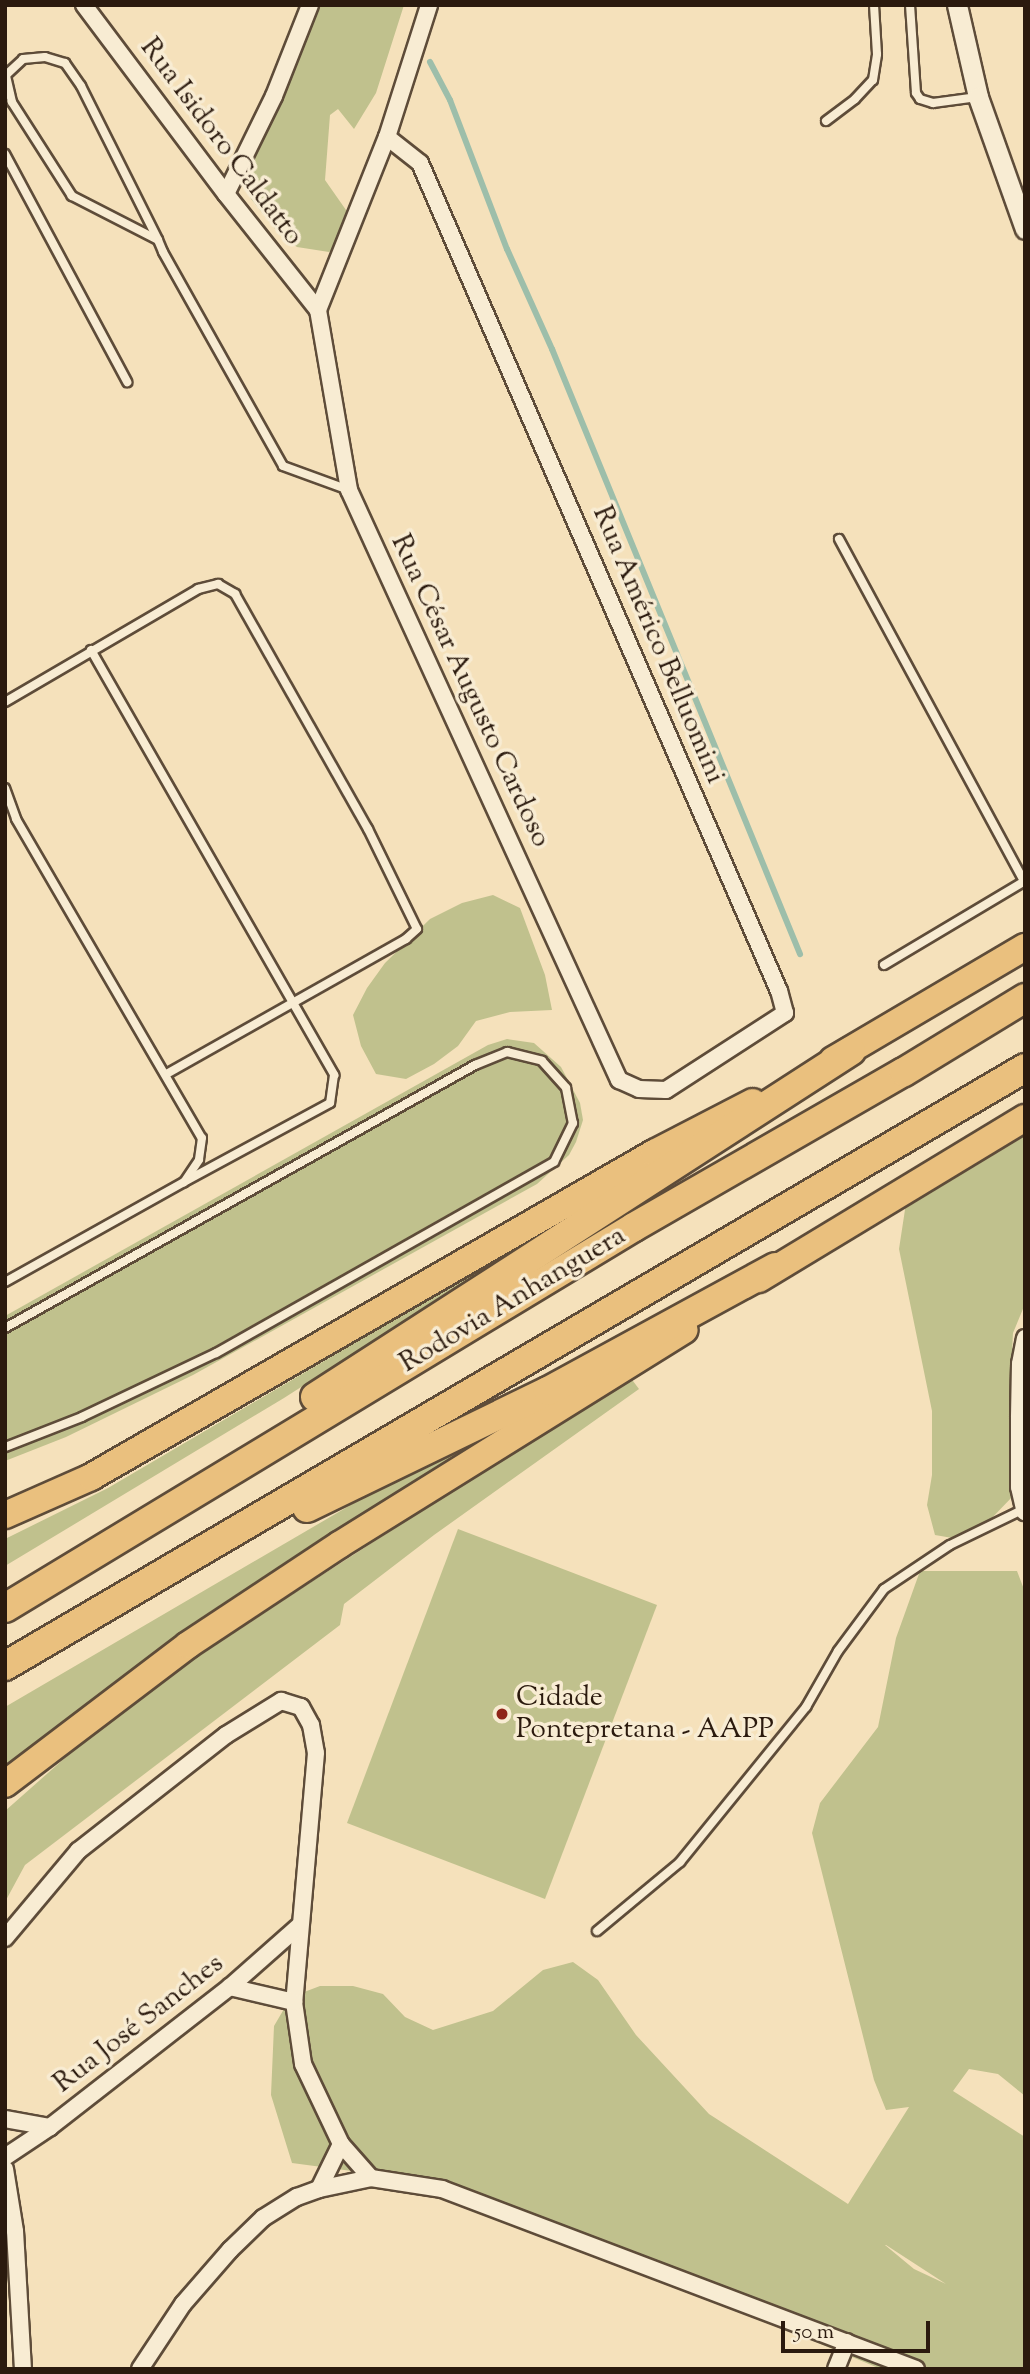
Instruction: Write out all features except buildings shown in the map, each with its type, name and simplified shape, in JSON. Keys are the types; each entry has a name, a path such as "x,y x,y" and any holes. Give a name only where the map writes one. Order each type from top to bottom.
{"highway":[{"path":"5,1586 277,1421 851,1051 1025,947"},
{"name":"Rodovia Anhanguera","path":"5,1608 587,1255 904,1072 1025,998"},
{"path":"5,1515 91,1477 654,1153 851,1051"},
{"name":"Rodovia Anhanguera","path":"5,1666 1025,1068"},
{"path":"104,1608 203,1564 300,1510 548,1391 775,1267 1025,1118"},
{"path":"5,1784 188,1645 340,1545 686,1329 775,1267"}],"street":[{"name":"Rua Isidoro Caldatto","path":"84,5 226,194 318,310"},
{"path":"226,194 274,96 310,5"},
{"path":"318,310 387,137 429,5"},
{"path":"957,5 978,97 1025,229"},
{"name":"Rua Américo Belluomini","path":"387,137 420,163 779,991 785,1013 666,1090 639,1089 619,1080"},
{"name":"Rua César Augusto Cardoso","path":"318,310 349,490 619,1080"},
{"path":"1024,1511 1019,1487 1019,1418 1020,1364 1025,1338"},
{"path":"5,1938 78,1851 226,1735 281,1701 301,1707 311,1725 316,1753 294,2002 303,2064 341,2144 371,2178"},
{"name":"Rua José Sanches","path":"5,2157 50,2127 230,1987 299,1926"},
{"path":"230,1987 294,2002"},
{"path":"5,2119 50,2127"},
{"path":"319,2189 341,2144"},
{"path":"5,2169 15,2231 23,2369"},
{"path":"140,2369 183,2304 230,2250 263,2218 297,2197 319,2189 371,2178 442,2189 916,2369"},
{"path":"836,2369 847,2342"}],"lane":[{"path":"826,121 856,99 873,80 877,54 874,5"},
{"path":"910,5 916,93 920,99 933,103 978,97"},
{"path":"158,240 72,196 12,102 5,75 23,59 44,57 65,63 81,86 158,240 283,466 349,490"},
{"path":"5,154 127,382"},
{"path":"839,539 1024,881 884,965"},
{"path":"5,702 198,589 218,584 234,594 368,829 417,929 405,939 292,1005 166,1074"},
{"path":"5,1282 330,1103 334,1075 91,650"},
{"path":"5,788 16,819 202,1138 199,1160 184,1182"},
{"path":"5,1328 475,1065 507,1052 542,1061 566,1088 573,1123 554,1162 216,1353 82,1417 5,1447"},
{"path":"597,1931 680,1862 806,1707 838,1651 884,1589 950,1545 1024,1511"}],"green space":[{"path":"300,5 404,5 376,93 354,129 338,109 330,115 325,180 353,220 343,244 329,252 297,247 279,234 251,199 242,176 244,153"},
{"path":"493,895 520,908 545,975 552,1010 510,1012 476,1021 458,1046 434,1064 406,1079 376,1074 361,1046 353,1015 367,988 385,963 430,919 462,903"},
{"path":"507,1039 534,1043 561,1067 580,1103 583,1120 576,1142 569,1155 537,1184 193,1375 66,1437 5,1461 5,1316 488,1045"},
{"path":"1025,1101 1025,1304 1013,1333 1011,1370 1014,1402 1014,1495 988,1522 964,1540 935,1535 927,1505 932,1475 932,1411 899,1249 908,1190"},
{"path":"535,1237 284,1398 5,1566 5,1539 108,1488"},
{"path":"630,1377 639,1389 434,1535 344,1604 340,1625 25,1865 5,1902 5,1811 83,1742 204,1651"},
{"path":"538,1406 148,1658 5,1771 5,1707 361,1499"},
{"name":"Cidade Pontepretana - AAPP","path":"458,1529 657,1605 545,1899 347,1823"},
{"path":"920,1571 1017,1571 1025,1592 1025,2096 998,2074 969,2069 953,2091 1025,2137 1025,2369 881,2369 427,2181 292,2163 271,2095 274,2026 291,1997 320,1986 353,1986 383,1994 405,2017 433,2030 493,2011 543,1970 573,1962 598,1980 636,2035 709,2114 848,2204 909,2107 886,2110 874,2080 812,1833 820,1803 878,1727 896,1638","holes":["886,2245 946,2284 914,2269"]}],"waterway":[{"path":"430,62 450,100 507,249 552,349 800,954"}],"place":[{"name":"Cidade Pontepretana - AAPP","path":"502,1714"}]}
